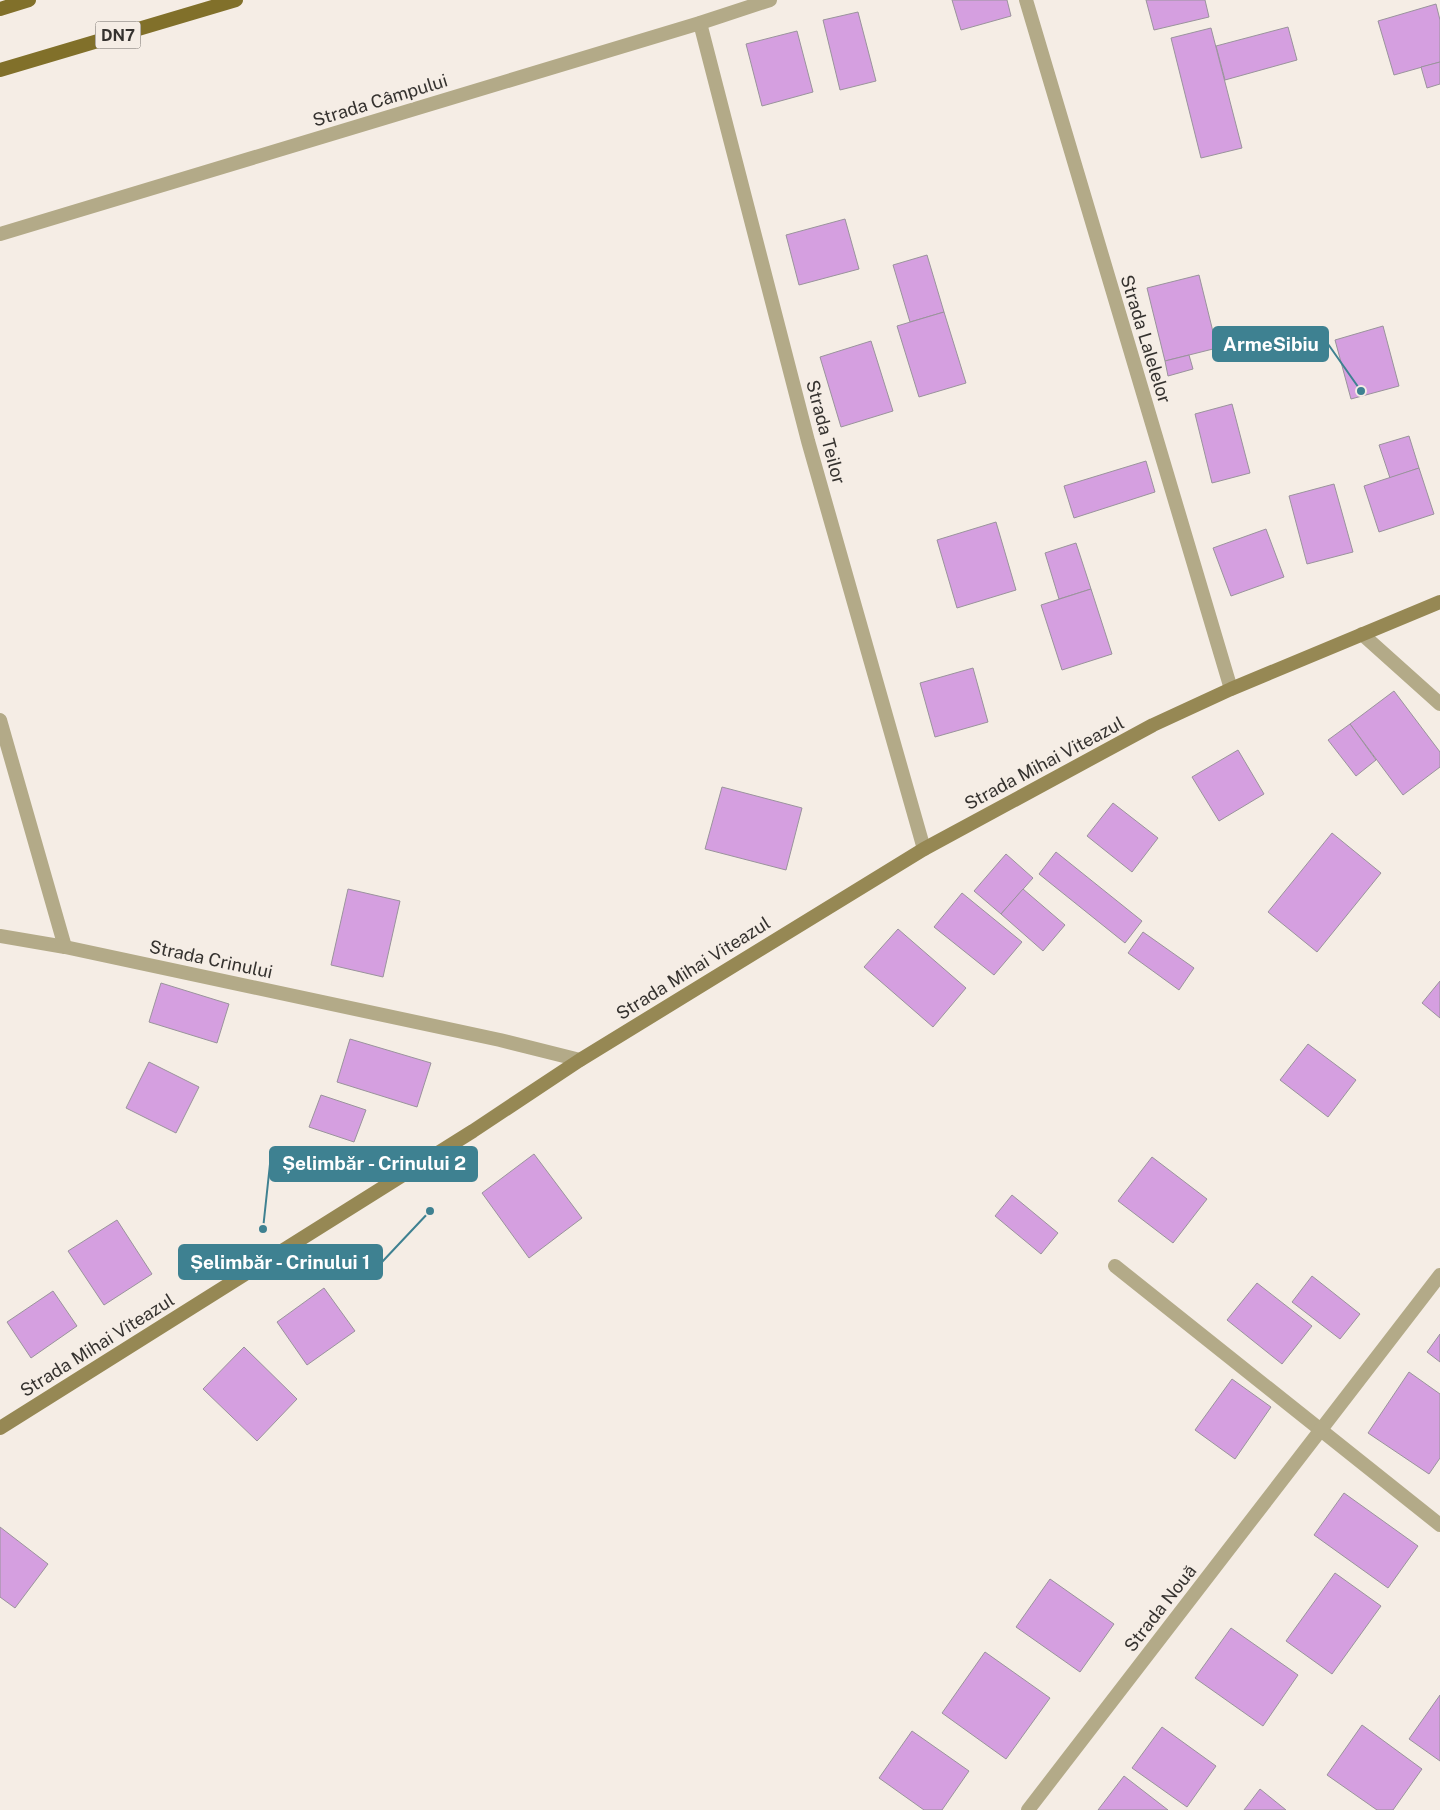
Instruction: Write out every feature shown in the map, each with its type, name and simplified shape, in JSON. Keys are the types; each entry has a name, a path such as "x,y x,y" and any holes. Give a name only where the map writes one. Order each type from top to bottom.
{"main road":[{"path":"0,8 29,0"},
{"name":"DN7","path":"0,70 236,0"},
{"name":"Strada Mihai Viteazul","path":"0,1428 473,1131 580,1060 924,849 1153,725 1230,689 1440,602"}],"street":[{"name":"Strada Câmpului","path":"0,234 700,23 770,0"},
{"name":"Strada Lalelelor","path":"1026,0 1230,689"},
{"name":"Strada Teilor","path":"700,23 808,441 924,849"},
{"path":"1362,634 1440,704"},
{"path":"0,720 65,947"},
{"name":"Strada Crinului","path":"0,936 65,947 490,1038 580,1060"},
{"path":"1115,1266 1440,1525"},
{"name":"Strada Nouă","path":"1028,1810 1440,1275"}],"building":[{"path":"952,0 1007,0 1011,16 961,30"},
{"path":"1146,0 1205,0 1209,17 1154,30"},
{"path":"1436,4 1440,20 1440,62 1394,75 1378,21"},
{"path":"858,12 876,81 840,90 823,20"},
{"path":"1288,27 1297,60 1225,80 1216,46"},
{"path":"1211,28 1242,148 1201,158 1171,38"},
{"path":"797,31 813,92 762,106 746,44"},
{"path":"1440,62 1440,84 1427,88 1421,67"},
{"path":"845,219 859,269 799,285 786,235"},
{"path":"927,255 944,312 910,322 893,265"},
{"path":"1199,275 1217,348 1165,361 1147,288"},
{"path":"944,312 966,383 919,397 897,326"},
{"path":"1383,326 1399,386 1351,399 1335,340"},
{"path":"871,341 893,411 841,427 820,357"},
{"path":"1189,355 1193,369 1168,376 1165,361"},
{"path":"1232,404 1250,473 1212,483 1195,414"},
{"path":"1409,436 1419,468 1390,478 1379,445"},
{"path":"1146,461 1155,492 1074,518 1064,486"},
{"path":"1419,468 1434,514 1379,532 1364,486"},
{"path":"1334,484 1353,552 1307,564 1289,496"},
{"path":"996,522 1016,590 957,608 937,540"},
{"path":"1266,529 1284,577 1231,596 1213,548"},
{"path":"1076,543 1091,589 1059,599 1045,553"},
{"path":"1091,589 1112,654 1062,670 1041,605"},
{"path":"973,668 988,722 935,737 920,683"},
{"path":"1394,691 1440,752 1440,767 1403,795 1350,724"},
{"path":"1350,724 1376,760 1356,776 1328,740"},
{"path":"1238,750 1264,794 1219,821 1192,777"},
{"path":"722,787 802,808 786,870 705,849"},
{"path":"1113,803 1158,838 1132,872 1087,836"},
{"path":"1332,833 1381,873 1317,952 1268,912"},
{"path":"1056,852 1142,921 1125,943 1039,874"},
{"path":"1006,854 1033,878 1001,914 974,891"},
{"path":"348,889 400,901 383,977 331,965"},
{"path":"1023,889 1065,925 1043,951 1001,914"},
{"path":"962,893 1022,942 994,975 934,927"},
{"path":"898,929 966,988 933,1027 864,967"},
{"path":"1143,932 1194,968 1179,990 1128,953"},
{"path":"1440,981 1440,1018 1422,1003"},
{"path":"161,983 229,1004 217,1043 149,1022"},
{"path":"350,1039 431,1063 417,1107 337,1082"},
{"path":"1308,1044 1356,1080 1328,1117 1280,1080"},
{"path":"149,1062 199,1087 176,1133 126,1108"},
{"path":"321,1095 366,1110 354,1142 309,1127"},
{"path":"534,1154 582,1218 529,1258 482,1193"},
{"path":"1152,1157 1207,1199 1173,1243 1118,1201"},
{"path":"1012,1195 1058,1233 1041,1254 995,1216"},
{"path":"117,1220 152,1274 104,1305 68,1251"},
{"path":"1312,1276 1360,1314 1340,1339 1292,1302"},
{"path":"1257,1283 1312,1326 1282,1364 1227,1320"},
{"path":"324,1288 355,1331 307,1365 277,1322"},
{"path":"53,1291 77,1326 31,1358 7,1322"},
{"path":"1440,1334 1440,1362 1427,1352"},
{"path":"244,1347 297,1399 257,1441 203,1389"},
{"path":"1409,1372 1440,1394 1440,1458 1429,1474 1368,1433"},
{"path":"1232,1379 1271,1407 1235,1459 1195,1430"},
{"path":"1344,1493 1418,1546 1388,1588 1314,1535"},
{"path":"0,1527 48,1564 15,1608 0,1597"},
{"path":"1335,1573 1381,1606 1332,1674 1286,1641"},
{"path":"1050,1579 1114,1624 1080,1672 1016,1627"},
{"path":"1231,1628 1298,1675 1263,1726 1195,1678"},
{"path":"985,1652 1050,1698 1006,1759 942,1713"},
{"path":"1440,1695 1440,1761 1409,1739"},
{"path":"1362,1725 1422,1769 1393,1810 1377,1810 1327,1775"},
{"path":"1162,1727 1216,1766 1187,1807 1132,1768"},
{"path":"912,1731 969,1771 942,1810 924,1810 879,1778"},
{"path":"1124,1776 1168,1810 1098,1810"},
{"path":"1260,1789 1286,1810 1244,1810"}],"place":[{"name":"ArmeSibiu","path":"1361,391"},
{"name":"Șelimbăr - Crinului 1","path":"430,1211"},
{"name":"Șelimbăr - Crinului 2","path":"263,1229"}]}
